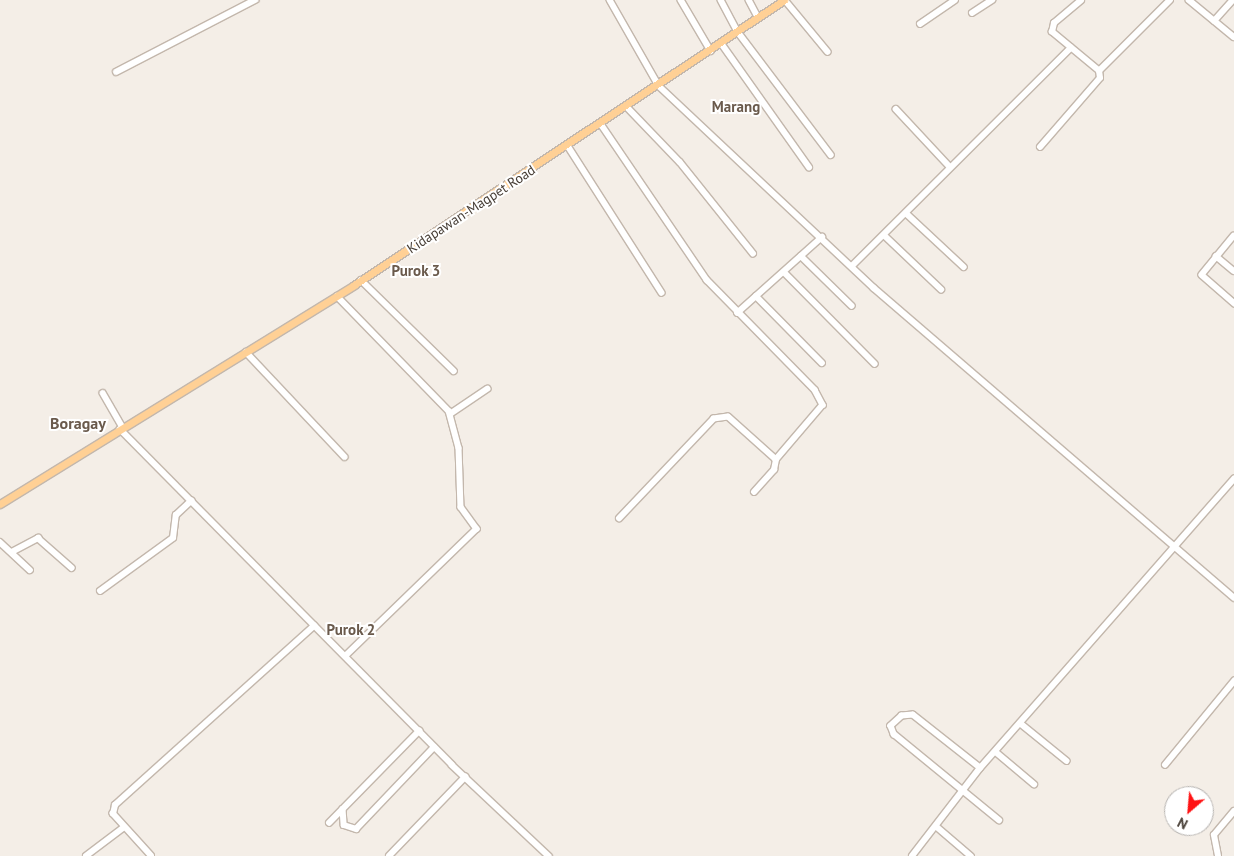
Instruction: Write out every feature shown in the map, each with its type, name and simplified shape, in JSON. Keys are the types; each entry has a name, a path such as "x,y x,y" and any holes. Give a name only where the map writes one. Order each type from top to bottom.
{"main road":[{"name":"Kidapawan-Magpet Road","path":"0,504 337,296 659,86 784,0"}],"street":[{"path":"116,72 255,0"},
{"path":"610,0 659,86 852,266 1234,598"},
{"path":"681,0 711,51"},
{"path":"721,0 738,32 831,155"},
{"path":"749,0 758,17"},
{"path":"784,0 828,52"},
{"path":"920,24 955,0"},
{"path":"1081,0 1051,28 1071,48 1099,71"},
{"path":"1040,147 1096,86 1099,71 1170,0"},
{"path":"1190,0 1234,37"},
{"path":"1214,21 1233,0"},
{"path":"972,13 989,1"},
{"path":"722,44 809,167"},
{"path":"852,266 1071,48"},
{"path":"627,107 680,162 753,254"},
{"path":"896,109 950,167"},
{"path":"601,124 692,260 737,313 822,400 820,411 776,460 774,470 754,492"},
{"path":"568,146 662,293"},
{"path":"906,212 964,267"},
{"path":"884,235 941,289"},
{"path":"737,313 822,237"},
{"path":"1234,237 1216,256 1202,275 1234,303"},
{"path":"801,256 852,306"},
{"path":"1216,256 1234,271"},
{"path":"784,272 875,364"},
{"path":"361,280 454,371"},
{"path":"337,296 437,394 450,414 460,461 461,507 476,532 346,656"},
{"path":"756,296 822,363"},
{"path":"246,352 346,457"},
{"path":"450,414 487,389"},
{"path":"103,393 122,428 191,502 346,656 434,747 549,856"},
{"path":"620,518 719,416 731,419 776,460"},
{"path":"912,856 980,768 1234,479"},
{"path":"100,591 173,538 176,515 191,502"},
{"path":"12,552 38,538 72,568"},
{"path":"0,542 30,570"},
{"path":"151,856 113,814 114,805 314,626"},
{"path":"1165,765 1234,681"},
{"path":"980,768 913,715 893,723 890,730 894,734 999,820"},
{"path":"1020,723 1067,761"},
{"path":"329,823 419,731"},
{"path":"343,809 344,825 356,829 434,747"},
{"path":"996,752 1034,784"},
{"path":"389,856 465,777"},
{"path":"1218,856 1214,835 1234,811"},
{"path":"936,826 971,856"},
{"path":"86,856 124,828"}],"district":[{"name":"Marang","path":"736,107"},
{"name":"Purok 3","path":"416,271"},
{"name":"Boragay","path":"78,423"},
{"name":"Purok 2","path":"351,630"}]}
